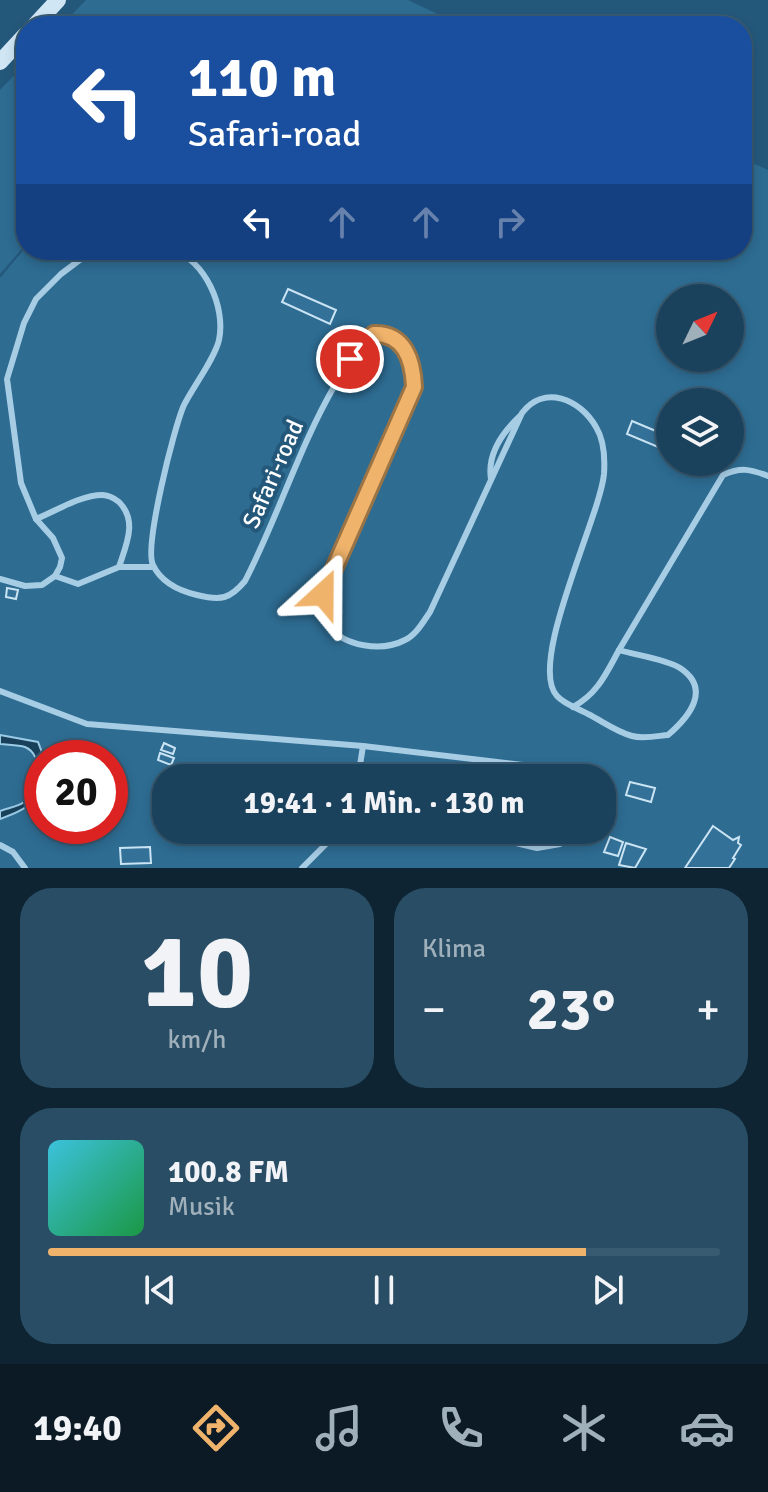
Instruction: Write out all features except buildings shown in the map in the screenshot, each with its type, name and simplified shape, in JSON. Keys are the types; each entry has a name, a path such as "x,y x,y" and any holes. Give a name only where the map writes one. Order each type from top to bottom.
{"main road":[{"path":"43,16 58,0"},
{"path":"0,62 16,45"}],"lane":[{"path":"0,579 25,586 42,585 55,576 60,567 62,558 53,538 36,519 21,483 7,379 24,323 36,299 80,260"},
{"path":"55,576 78,584 119,567 153,567 149,556 172,438 183,407 219,341 219,311 211,288 189,260"},
{"name":"Safari-road","path":"153,567 175,587 196,595 217,598 233,595 254,564 321,409 350,359 374,334 395,338 406,349 413,368 414,387 323,594 322,609 327,624 340,637 359,644 386,647 407,639 430,612 522,413 539,397 553,396 574,405 597,428 604,454 603,478 551,654 550,683 557,697 632,736 668,735 685,721 697,696 694,681 679,667 619,650"},
{"path":"573,707 599,688 723,475 738,468 750,468 768,476"},
{"path":"36,519 85,499 103,495 113,498 126,510 129,522 130,534 119,567"},
{"path":"0,691 87,724 363,746 515,764"},
{"path":"360,764 363,746"},
{"path":"302,868 326,844"},
{"path":"520,844 537,848 560,844"},
{"path":"0,845 13,852 25,868"}],"shaded area":[{"path":"86,0 408,0 442,16 71,16"},
{"path":"16,73 16,256 0,274 0,90"},
{"path":"752,163 768,170 768,868 0,868 0,278 16,259 752,260"},
{"path":"0,735 27,740 24,740 24,747 0,744"},
{"path":"24,802 24,808 0,819 0,811"}],"route":[{"path":"323,594 414,387 413,368 406,349 395,338 374,334 350,359"}]}
